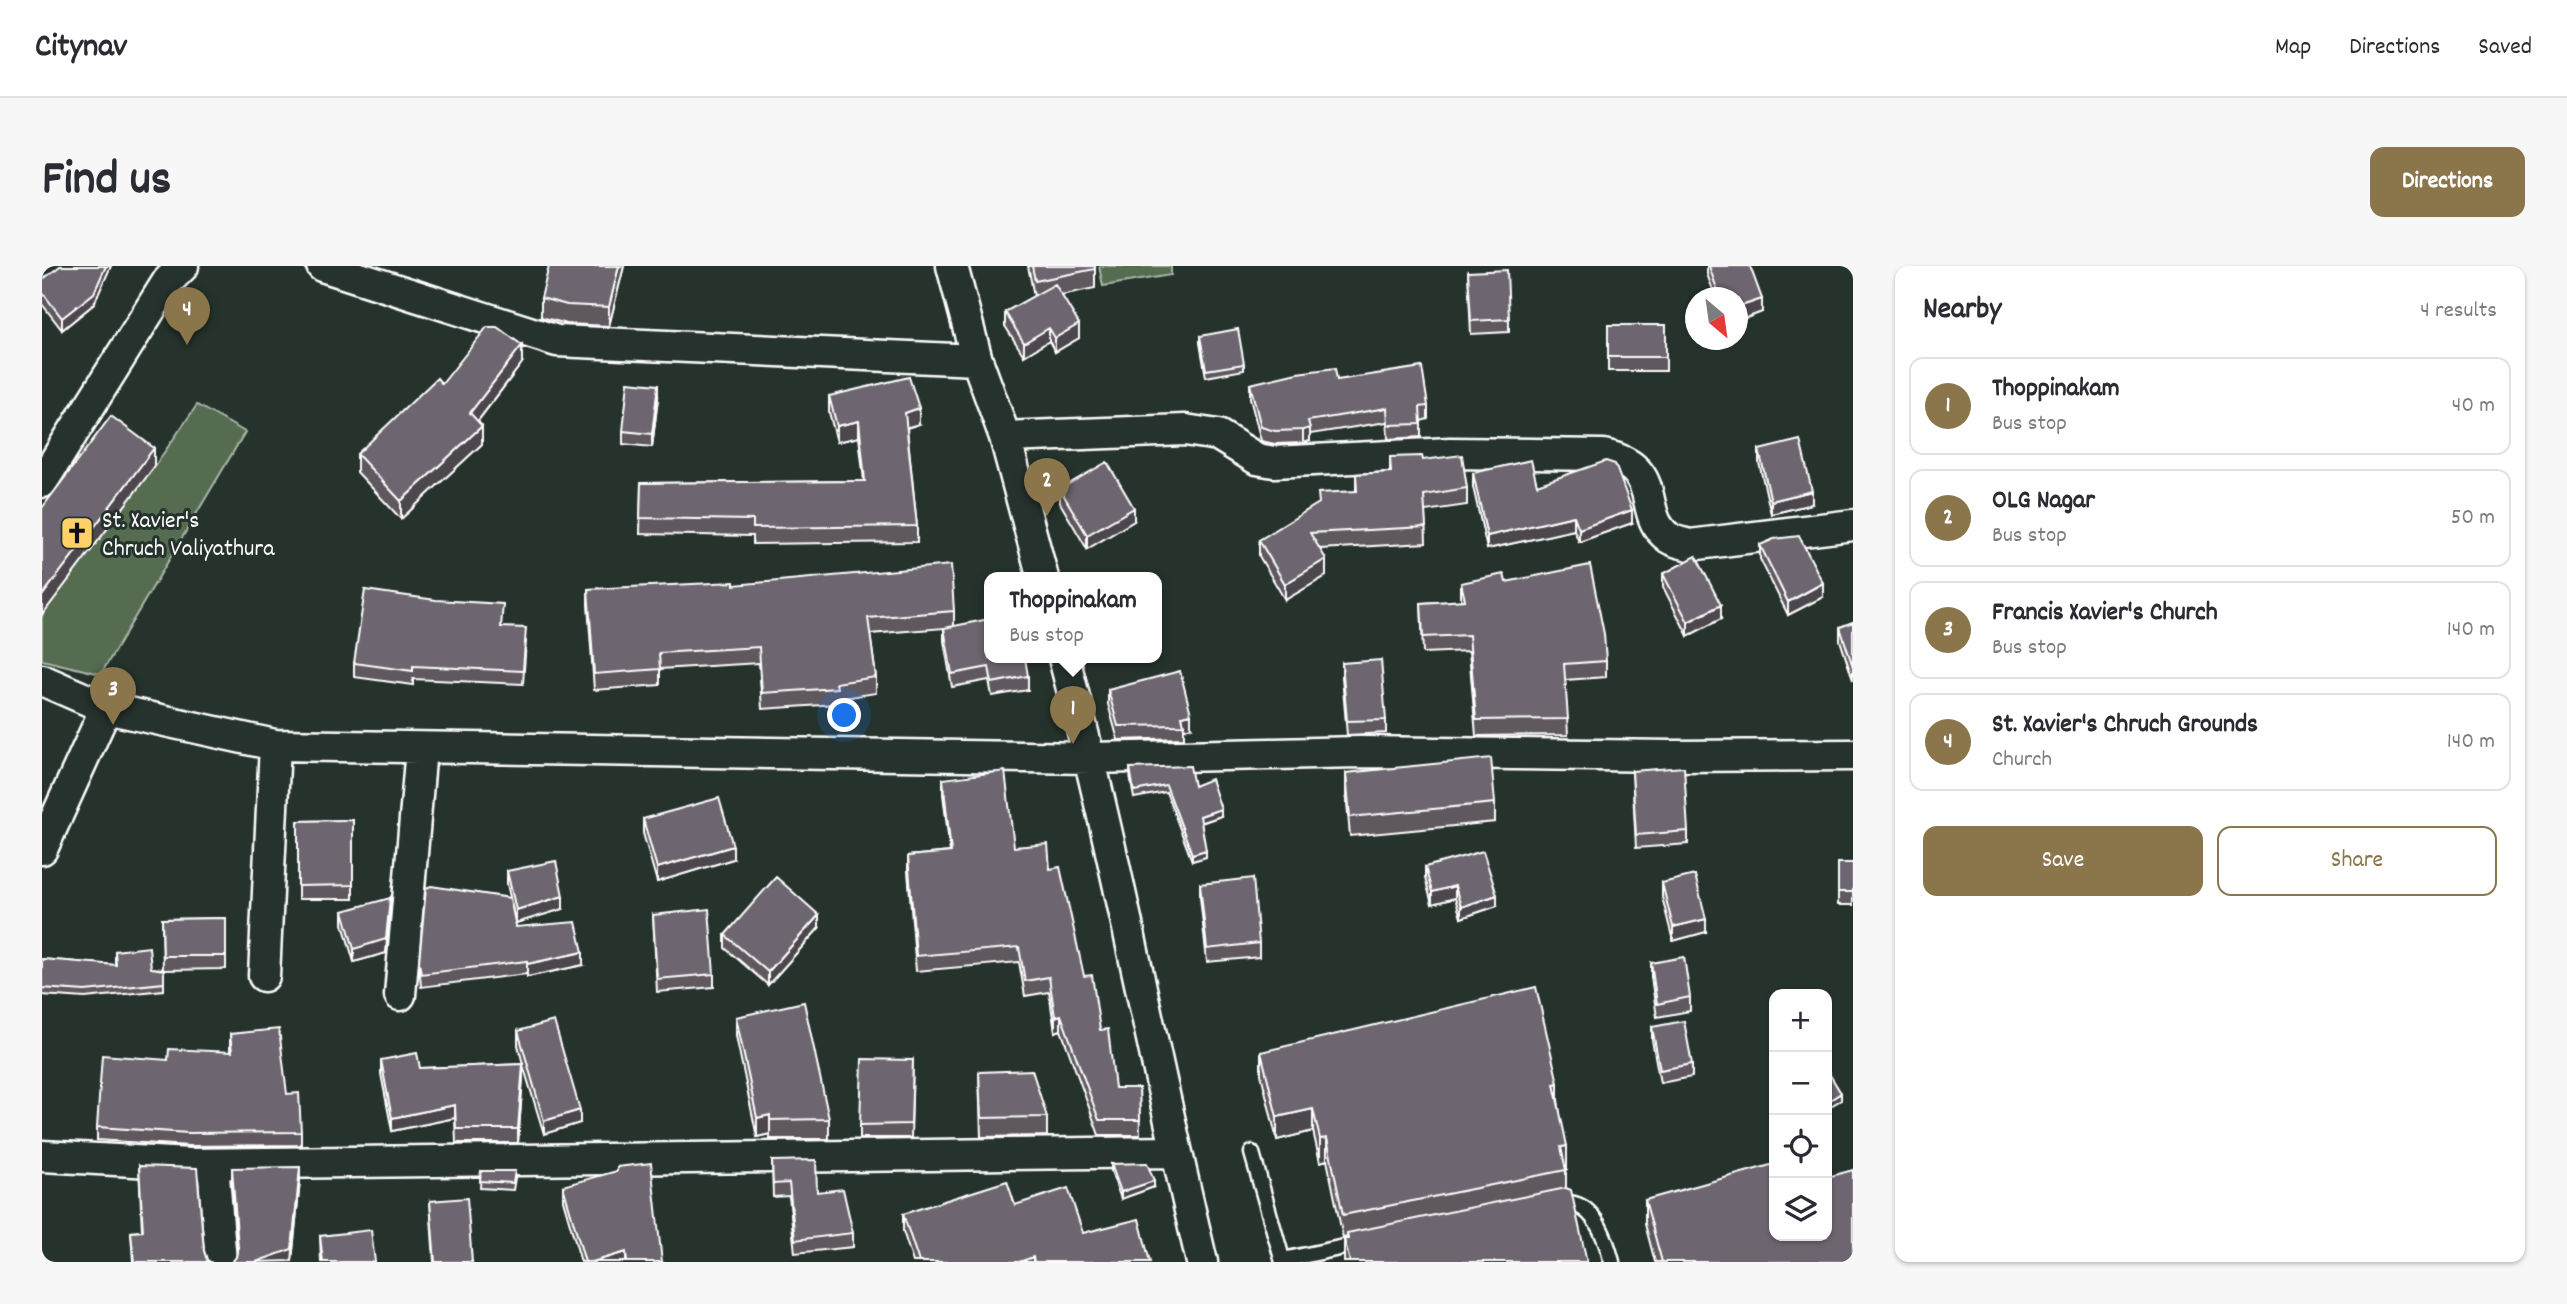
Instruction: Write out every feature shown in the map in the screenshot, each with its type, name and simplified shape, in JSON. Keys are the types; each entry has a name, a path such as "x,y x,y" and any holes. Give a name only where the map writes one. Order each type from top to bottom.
{"street":[{"path":"43,478 168,281 183,266"},
{"path":"322,266 557,341 977,360"},
{"path":"952,266 977,360 1005,438 1041,572"},
{"path":"1005,438 1185,430 1218,435 1257,459 1275,461 1450,453 1603,455 1619,458 1634,467 1643,480 1660,530 1671,540 1690,545 1853,525"},
{"path":"1065,663 1091,758 1202,1262"},
{"path":"42,680 106,708 275,745 1091,758 1360,752 1672,756 1853,755"},
{"path":"42,849 106,708"},
{"path":"264,976 275,745"},
{"path":"400,995 421,748"},
{"path":"42,1156 213,1164 1176,1152"},
{"path":"213,1164 221,1262"}],"lane":[{"path":"1252,1153 1283,1261 1377,1240"},
{"path":"1540,1208 1567,1202 1582,1207 1598,1223 1612,1262"}],"green space":[{"path":"1099,266 1171,266 1171,275 1103,286"},
{"path":"197,405 245,432 101,674 42,660 42,615 154,467"}],"building":[{"path":"60,266 106,266 94,293 62,318 42,292 42,280"},
{"path":"549,266 619,266 609,307 567,305 541,298"},
{"path":"1032,266 1095,266 1095,269 1035,281"},
{"path":"1709,266 1750,266 1762,299 1748,304 1748,287 1716,287"},
{"path":"1507,270 1509,319 1471,321 1468,272"},
{"path":"1055,284 1079,324 1055,338 1049,328 1024,343 1005,312"},
{"path":"1608,325 1666,325 1666,357 1608,357"},
{"path":"487,327 497,327 522,345 470,413 482,426 401,501 357,454 437,378 442,384"},
{"path":"1238,329 1244,364 1206,370 1200,336"},
{"path":"1422,367 1428,406 1420,407 1421,424 1388,425 1387,408 1308,421 1310,428 1303,430 1275,431 1261,427 1250,384 1297,373 1335,368 1337,380"},
{"path":"909,377 919,408 905,413 917,526 753,528 753,520 640,518 641,483 865,481 859,421 837,426 829,396"},
{"path":"628,382 658,385 652,434 623,431"},
{"path":"111,416 154,448 42,596 42,508"},
{"path":"1800,440 1812,491 1771,501 1759,450"},
{"path":"1462,455 1467,488 1424,495 1426,527 1310,533 1326,559 1285,584 1259,540 1319,503 1318,493 1357,491 1356,474 1391,472 1390,457 1422,456 1423,460"},
{"path":"1531,460 1537,485 1606,461 1615,464 1632,510 1579,529 1574,516 1487,536 1473,473"},
{"path":"1107,462 1134,508 1087,535 1060,489"},
{"path":"1799,536 1823,583 1788,602 1760,545 1774,539"},
{"path":"1696,556 1721,605 1688,622 1663,574"},
{"path":"951,565 954,611 868,618 876,677 836,683 837,688 762,693 759,647 659,653 660,669 594,674 588,589 734,582 734,585"},
{"path":"1590,565 1604,634 1606,661 1564,664 1568,719 1476,720 1469,635 1423,637 1421,603 1465,600 1461,583 1504,574 1506,582"},
{"path":"365,590 436,600 503,604 501,627 526,628 523,671 413,666 413,671 354,663"},
{"path":"984,620 984,663 1026,663 1028,676 992,683 989,667 952,674 944,628"},
{"path":"1853,622 1853,667 1840,627"},
{"path":"1381,660 1386,720 1347,721 1342,663"},
{"path":"1180,671 1191,714 1182,716 1184,725 1118,726 1108,690"},
{"path":"1491,758 1495,803 1350,817 1346,773"},
{"path":"1190,766 1194,786 1211,779 1221,809 1200,816 1206,850 1192,854 1166,785 1134,791 1130,768"},
{"path":"1684,767 1688,831 1636,835 1632,771"},
{"path":"1005,771 1014,847 1048,844 1050,869 1060,867 1084,976 1092,975 1100,1030 1108,1029 1115,1088 1139,1088 1140,1120 1099,1120 1061,1015 1055,1017 1049,977 1025,981 1019,947 916,956 908,856 951,852 943,779"},
{"path":"719,798 733,846 657,868 643,819"},
{"path":"353,820 353,885 298,886 298,821"},
{"path":"1483,851 1497,895 1461,907 1455,886 1432,892 1425,867"},
{"path":"556,861 563,896 516,910 507,871"},
{"path":"1838,863 1853,863 1853,892 1838,892"},
{"path":"1695,875 1706,919 1673,927 1662,883"},
{"path":"776,877 819,915 768,972 725,935"},
{"path":"1253,878 1259,943 1207,949 1200,884"},
{"path":"431,886 510,898 516,927 576,922 583,952 527,964 527,961 421,974 419,962 426,888"},
{"path":"390,898 386,939 354,949 343,911"},
{"path":"709,909 714,974 657,979 653,915"},
{"path":"226,918 226,956 163,956 162,919"},
{"path":"149,947 151,968 164,970 164,983 85,991 42,988 42,959 116,965 115,951"},
{"path":"1684,957 1690,997 1657,1004 1651,963"},
{"path":"1536,987 1558,1083 1554,1084 1567,1146 1561,1147 1566,1170 1343,1215 1327,1138 1320,1139 1313,1109 1277,1117 1261,1052"},
{"path":"804,1002 829,1119 770,1120 770,1115 757,1118 736,1017"},
{"path":"554,1021 580,1110 544,1121 518,1031"},
{"path":"1684,1021 1692,1064 1660,1070 1652,1027"},
{"path":"279,1029 287,1094 299,1093 301,1132 189,1133 97,1127 102,1055 168,1060 169,1049 232,1052 230,1034"},
{"path":"417,1053 420,1068 523,1064 518,1129 456,1129 455,1105 392,1118 381,1060"},
{"path":"862,1059 913,1060 911,1124 860,1125"},
{"path":"1032,1070 1047,1117 981,1118 979,1072"},
{"path":"1832,1078 1841,1093 1832,1099"},
{"path":"816,1160 817,1192 843,1189 853,1233 795,1240 789,1183 773,1184 772,1161"},
{"path":"651,1163 662,1262 627,1262 626,1252 585,1262 563,1186 617,1171 617,1167"},
{"path":"1147,1163 1154,1181 1121,1192 1111,1164"},
{"path":"1769,1165 1769,1241 1832,1241 1832,1176 1853,1170 1853,1262 1662,1262 1645,1200"},
{"path":"139,1166 197,1168 204,1251 210,1262 134,1262 131,1232 143,1231"},
{"path":"300,1167 292,1249 256,1262 232,1262 238,1248 232,1168"},
{"path":"481,1171 515,1171 513,1183 480,1181"},
{"path":"1007,1181 1015,1205 1068,1188 1083,1233 1139,1219 1150,1262 1034,1262 1033,1257 1019,1262 919,1262 903,1214"},
{"path":"1566,1188 1571,1190 1587,1262 1350,1262 1344,1239 1348,1239 1347,1233"},
{"path":"467,1198 472,1262 435,1262 430,1201"},
{"path":"371,1230 375,1262 323,1262 320,1236"}],"place":[{"name":"St. Xavier's Chruch Grounds","path":"187,345"},
{"name":"OLG Nagar","path":"1047,516"},
{"name":"St. Xavier's Chruch Valiyathura","path":"77,533"},
{"name":"Francis Xavier's Church","path":"113,725"},
{"name":"Thoppinakam","path":"1073,744"}]}
